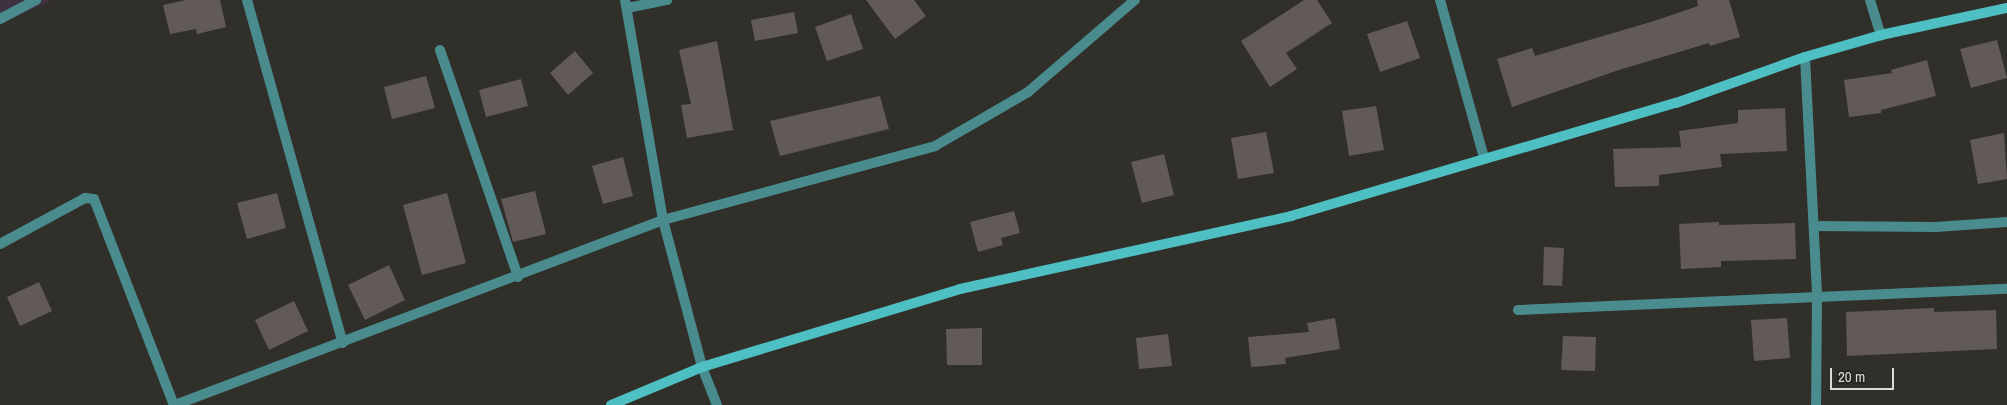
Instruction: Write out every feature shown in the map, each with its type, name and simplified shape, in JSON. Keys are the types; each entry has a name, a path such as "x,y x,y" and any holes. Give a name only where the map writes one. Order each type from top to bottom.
{"street":[{"path":"0,18 36,0"},
{"path":"247,0 343,342"},
{"path":"667,0 626,4 663,220 702,367 717,405"},
{"path":"0,244 85,198 94,199 174,405 518,277 663,220 935,146 1028,92 1135,0"},
{"path":"1440,0 1484,158"},
{"path":"1870,0 1882,35"},
{"path":"611,405 702,367 960,288 1291,216 1676,103 1805,57 1882,35 2007,8"},
{"path":"440,50 518,277"},
{"path":"1805,57 1817,298 1816,405"},
{"path":"1814,226 1936,227 2007,222"},
{"path":"1518,310 2007,289"}],"shaded area":[{"path":"0,0 53,0 0,24"}],"building":[{"path":"186,0 220,0 226,27 197,34 196,29 170,34 163,5"},
{"path":"866,0 914,0 926,16 895,39"},
{"path":"1304,0 1317,0 1332,23 1286,53 1297,69 1270,87 1241,41"},
{"path":"1697,0 1729,0 1740,37 1710,46 1709,43 1619,70 1512,107 1497,59 1532,48 1535,56 1654,21 1698,6"},
{"path":"794,12 798,33 755,41 751,20"},
{"path":"851,14 863,49 827,61 815,27"},
{"path":"1407,21 1420,58 1380,72 1367,34"},
{"path":"1997,40 2007,78 1971,88 1960,49"},
{"path":"717,41 733,130 687,138 681,105 691,104 679,50"},
{"path":"575,51 593,73 568,95 550,73"},
{"path":"1927,60 1936,96 1881,110 1881,113 1849,117 1844,80 1892,73 1891,70"},
{"path":"426,76 435,108 392,119 384,87"},
{"path":"521,79 528,106 486,117 479,90"},
{"path":"880,96 889,129 780,156 770,121"},
{"path":"1376,106 1384,150 1349,156 1342,111"},
{"path":"1785,108 1787,151 1720,154 1722,167 1659,175 1659,186 1615,187 1613,149 1681,147 1679,131 1738,123 1738,110"},
{"path":"1266,132 1274,173 1238,179 1231,138"},
{"path":"2004,133 2007,179 1978,184 1970,140"},
{"path":"1164,154 1174,195 1142,203 1131,162"},
{"path":"623,157 633,196 603,204 592,166"},
{"path":"535,191 546,234 513,242 501,199"},
{"path":"277,193 286,228 247,239 237,203"},
{"path":"447,193 466,263 422,275 403,205"},
{"path":"1014,211 1020,233 1001,238 1003,245 978,252 970,222"},
{"path":"1719,222 1719,225 1795,223 1796,259 1721,261 1721,267 1681,269 1679,224"},
{"path":"1544,247 1564,248 1562,286 1543,285"},
{"path":"389,265 405,300 365,320 348,285"},
{"path":"39,282 52,311 20,326 7,297"},
{"path":"294,301 308,331 269,350 255,320"},
{"path":"1934,308 1934,312 1996,310 1997,349 1847,356 1846,312"},
{"path":"1335,318 1340,349 1285,358 1286,364 1251,367 1248,337 1309,332 1307,323"},
{"path":"1787,318 1790,358 1754,361 1751,320"},
{"path":"982,328 982,365 947,365 946,329"},
{"path":"1168,334 1172,366 1139,369 1136,338"},
{"path":"1563,336 1596,337 1595,371 1561,370"}]}
